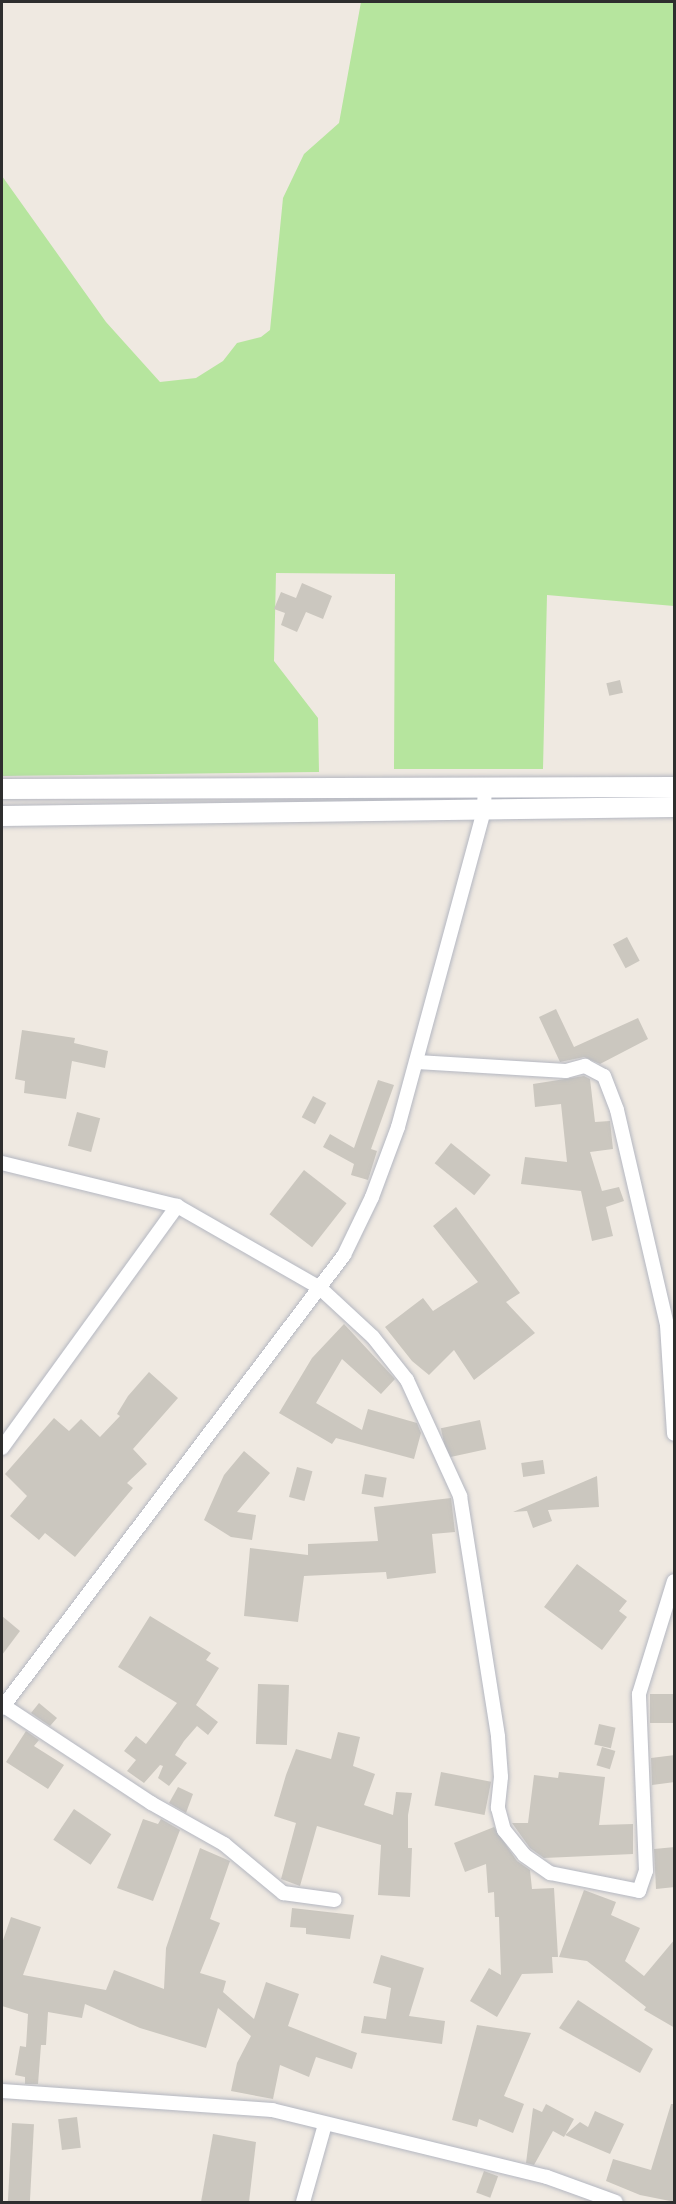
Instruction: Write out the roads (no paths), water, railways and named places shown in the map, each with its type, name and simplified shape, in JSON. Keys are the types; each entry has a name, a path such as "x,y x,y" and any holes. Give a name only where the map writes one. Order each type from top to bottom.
{"main road":[{"path":"2,789 675,787"},
{"path":"2,816 675,807"}],"street":[{"path":"335,1899 283,1893 224,1844 150,1803 3,1707 344,1255 372,1197 417,1062 484,810 485,787"},
{"path":"417,1062 566,1071 585,1066 604,1076 618,1110 668,1325 675,1434"},
{"path":"2,1163 177,1206 320,1288 373,1337 407,1380 460,1496 498,1737 501,1777 498,1808 504,1830 517,1847 550,1873 639,1891 646,1871 639,1694 675,1581"},
{"path":"2,1448 177,1206"},
{"path":"2,2091 272,2110 547,2177 616,2202"},
{"path":"303,2202 325,2124"}]}
